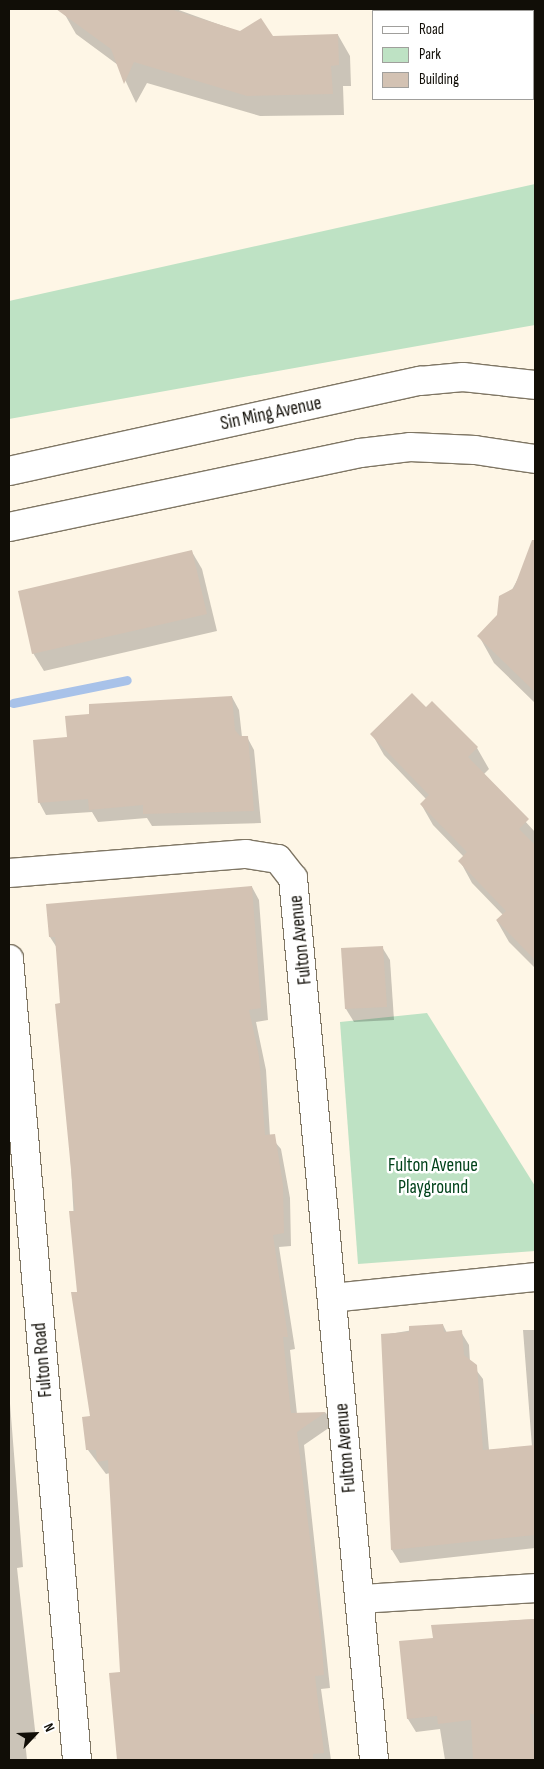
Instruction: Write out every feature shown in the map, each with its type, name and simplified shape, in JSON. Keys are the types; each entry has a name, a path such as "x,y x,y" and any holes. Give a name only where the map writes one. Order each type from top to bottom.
{"street":[{"name":"Sin Ming Avenue","path":"9,471 420,381 462,377 535,385"},
{"path":"9,527 360,453 410,446 535,459"},
{"name":"Fulton Avenue","path":"9,873 246,854 271,856 285,864 297,892 374,1760"},
{"name":"Fulton Road","path":"9,960 77,1760"},
{"path":"332,1298 535,1277"},
{"path":"361,1599 535,1588"}],"green space":[{"path":"535,184 535,325 9,419 9,301"},
{"name":"Fulton Avenue Playground","path":"427,1013 535,1186 535,1251 358,1264 340,1022"}],"building":[{"path":"56,9 170,9 240,31 261,18 273,36 338,34 339,65 331,66 333,94 247,96 134,62 124,84 111,49"},
{"path":"532,540 535,540 535,692 477,636 497,615 499,596 514,588"},
{"path":"192,550 207,614 32,654 18,591"},
{"path":"412,693 426,707 432,701 478,747 468,757 529,819 519,829 535,845 535,960 496,920 506,911 458,861 467,852 420,804 429,795 370,734"},
{"path":"232,696 235,730 240,736 248,736 254,811 143,814 143,805 89,810 88,799 38,803 33,740 67,737 65,716 89,714 89,704"},
{"path":"252,886 261,1008 249,1010 259,1056 265,1135 275,1134 283,1185 284,1233 273,1235 288,1337 283,1337 291,1413 326,1412 297,1432 320,1621 324,1675 315,1676 324,1753 313,1754 313,1760 117,1760 109,1673 120,1672 108,1460 97,1462 96,1450 86,1450 82,1417 90,1416 71,1292 77,1292 69,1211 75,1211 55,1004 60,1003 55,937 49,937 46,904"},
{"path":"383,946 387,1007 345,1009 341,948"},
{"path":"443,1324 444,1332 462,1330 464,1355 477,1365 483,1450 535,1445 535,1535 391,1550 381,1334 409,1332 409,1326"},
{"path":"535,1619 535,1714 530,1714 535,1760 473,1760 471,1720 438,1724 437,1716 407,1719 399,1641 433,1638 431,1625"}],"waterway":[{"path":"13,703 127,680"}]}
